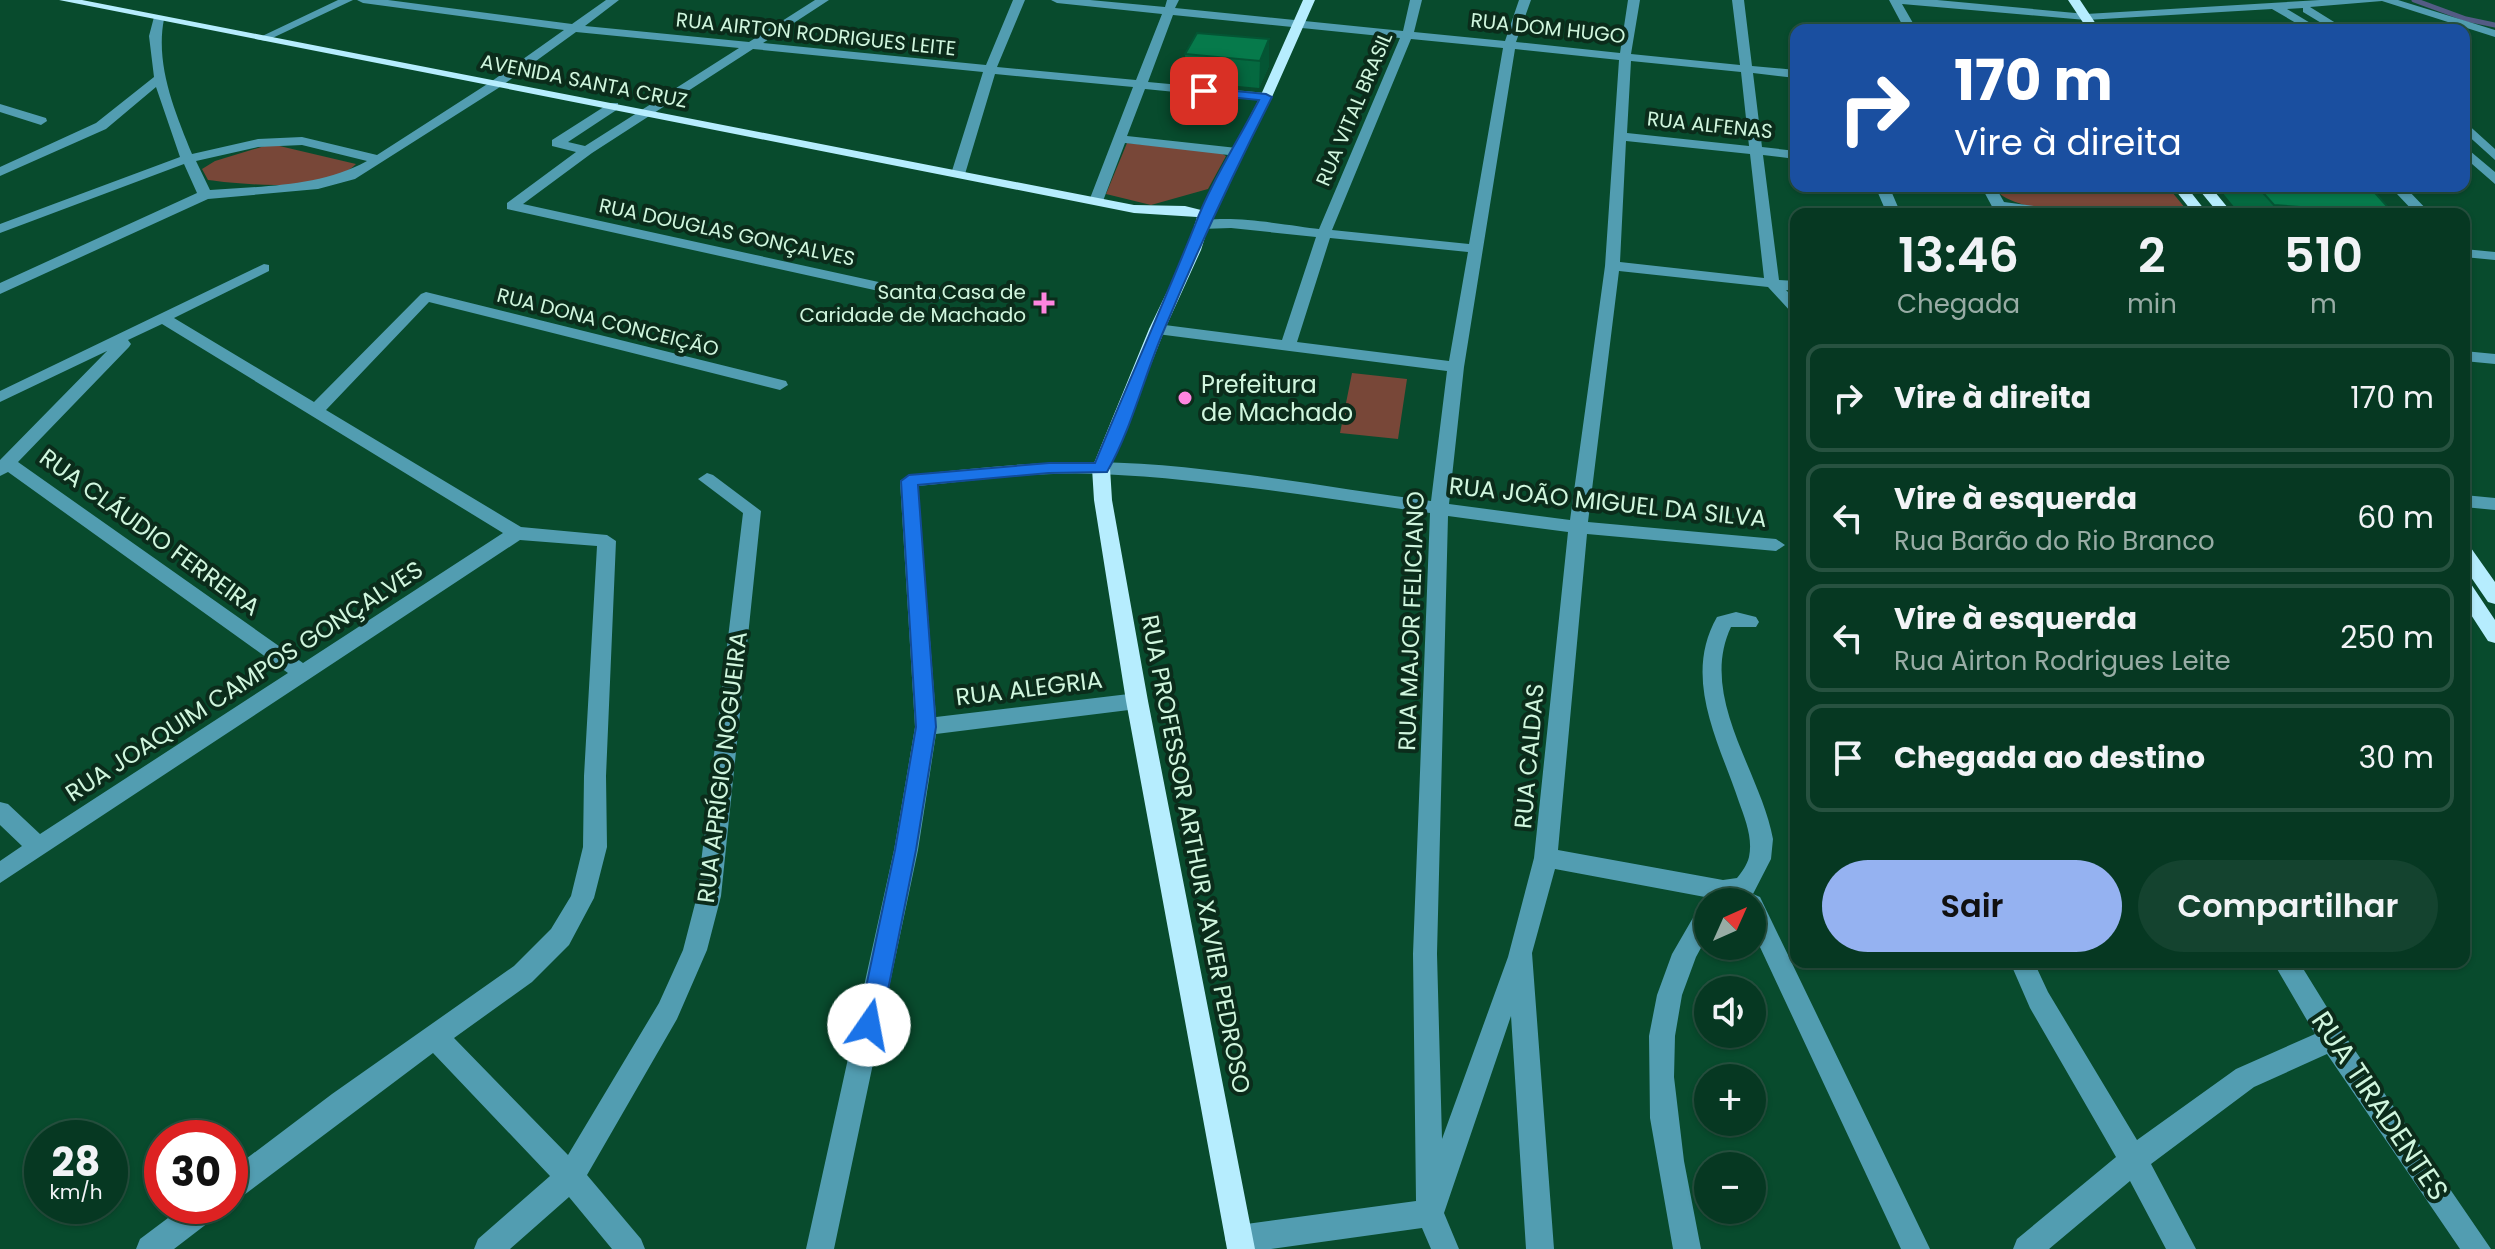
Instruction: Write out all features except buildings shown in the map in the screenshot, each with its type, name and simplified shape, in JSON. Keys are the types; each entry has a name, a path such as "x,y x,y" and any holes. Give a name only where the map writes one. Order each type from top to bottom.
{"main road":[{"name":"AVENIDA SANTA CRUZ","path":"65,0 1203,220"},
{"path":"1101,468 1157,329 1194,250 1203,220 1266,97 1309,0"},
{"path":"2069,5 2077,24"},
{"path":"2086,17 2090,24"},
{"path":"1194,250 1184,216 1216,192"},
{"path":"2184,192 2196,208"},
{"path":"2208,192 2221,208"},
{"name":"RUA PROFESSOR ARTHUR XAVIER PEDROSO","path":"1101,468 1103,500 1137,701 1240,1244"},
{"path":"2470,562 2495,597"},
{"path":"2470,598 2495,636"}],"street":[{"path":"262,39 347,0"},
{"name":"RUA AIRTON RODRIGUES LEITE","path":"363,0 575,28 1266,97"},
{"path":"0,289 205,195 318,185 350,176 496,84 613,0"},
{"path":"614,106 557,143 587,150 823,0"},
{"path":"958,174 990,70 1019,0"},
{"name":"RUA DOM HUGO","path":"1057,0 1170,5 1300,23 1790,73"},
{"name":"RUA VITAL BRASIL","path":"1288,345 1324,233 1408,33 1416,0"},
{"name":"RUA MAJOR FELICIANO","path":"1445,1249 1430,1213 1425,954 1439,507 1456,367 1510,44 1525,0"},
{"name":"RUA CALDAS","path":"1540,1249 1520,953 1546,858 1578,527 1612,266 1625,57 1634,0"},
{"path":"1738,0 1772,283 1790,302"},
{"path":"1908,24 1897,0 2069,5 2377,0"},
{"path":"2387,0 2463,24"},
{"path":"2069,5 2086,17 2127,17 2267,2 2306,24"},
{"path":"2296,3 2331,24"},
{"path":"2113,4 2127,17"},
{"path":"2177,4 2188,12"},
{"path":"1096,201 1170,5"},
{"path":"158,19 154,31 160,78 186,159 205,195"},
{"path":"2470,26 2494,34"},
{"path":"0,172 101,126 160,78"},
{"path":"0,108 41,121"},
{"path":"2470,131 2495,156"},
{"name":"RUA ALFENAS","path":"1620,136 1790,154"},
{"path":"1121,139 1237,152"},
{"path":"0,229 186,159 281,140 302,141 379,160"},
{"path":"2470,141 2495,143"},
{"name":"RUA DOUGLAS GONÇALVES","path":"587,150 512,206 933,298"},
{"path":"2470,156 2495,180"},
{"path":"2402,192 2418,208"},
{"path":"1203,220 1478,249"},
{"path":"2470,254 2495,256"},
{"path":"1612,266 1790,285"},
{"path":"0,397 264,268"},
{"name":"RUA DONA CONCEIÇÃO","path":"316,410 426,297 780,385"},
{"path":"163,318 517,533 607,541 595,776 595,847 582,898 560,937 523,974 341,1103 248,1174"},
{"path":"1157,329 1456,367"},
{"path":"4,466 132,335"},
{"path":"2470,357 2495,359"},
{"name":"RUA CLÁUDIO FERREIRA","path":"4,466 301,672"},
{"name":"RUA JOÃO MIGUEL DA SILVA","path":"926,727 909,481 1049,468 1101,468 1221,479 1578,527 1776,545"},
{"name":"RUA APRÍGIO NOGUEIRA","path":"488,1249 570,1177 668,1011 695,950 709,896 752,511 707,479"},
{"path":"2470,502 2495,504"},
{"name":"RUA JOAQUIM CAMPOS GONÇALVES","path":"0,873 301,672 517,533"},
{"path":"1742,888 1755,872 1761,853 1759,826 1715,701 1712,657 1716,633 1724,622 1736,619 1749,622"},
{"name":"RUA ALEGRIA","path":"926,727 1137,701"},
{"path":"820,1249 906,850 926,727"},
{"path":"0,811 38,847"},
{"path":"1546,858 1694,891"},
{"path":"1687,1249 1663,1123 1660,1031 1676,967 1694,945"},
{"path":"1240,1244 1430,1213 1520,953"},
{"path":"1764,960 1916,1249"},
{"path":"2025,968 2039,1000 2182,1249"},
{"name":"RUA TIRADENTES","path":"2289,968 2332,1039 2477,1249"},
{"path":"436,1037 570,1177 631,1249"},
{"path":"2027,1249 2170,1130 2245,1078 2332,1039"},
{"path":"150,1249 183,1224"}],"shaded area":[{"path":"1127,143 1219,152 1226,156 1208,189 1151,205 1106,194"},
{"path":"271,144 356,164 326,179 286,185 208,180 202,169 215,161"},
{"path":"2172,192 2185,208 2038,208 2000,194"},
{"path":"1352,373 1407,379 1398,439 1340,433"}],"waterway":[{"path":"2414,0 2466,19 2495,25"}],"place":[{"name":"Santa Casa de Caridade de Machado","path":"1044,303"},
{"name":"Prefeitura de Machado","path":"1185,398"}],"route":[{"path":"869,1025 906,850 926,727 909,481 1049,468 1101,468 1157,329 1194,250 1201,225 1266,97 1204,91"}]}
